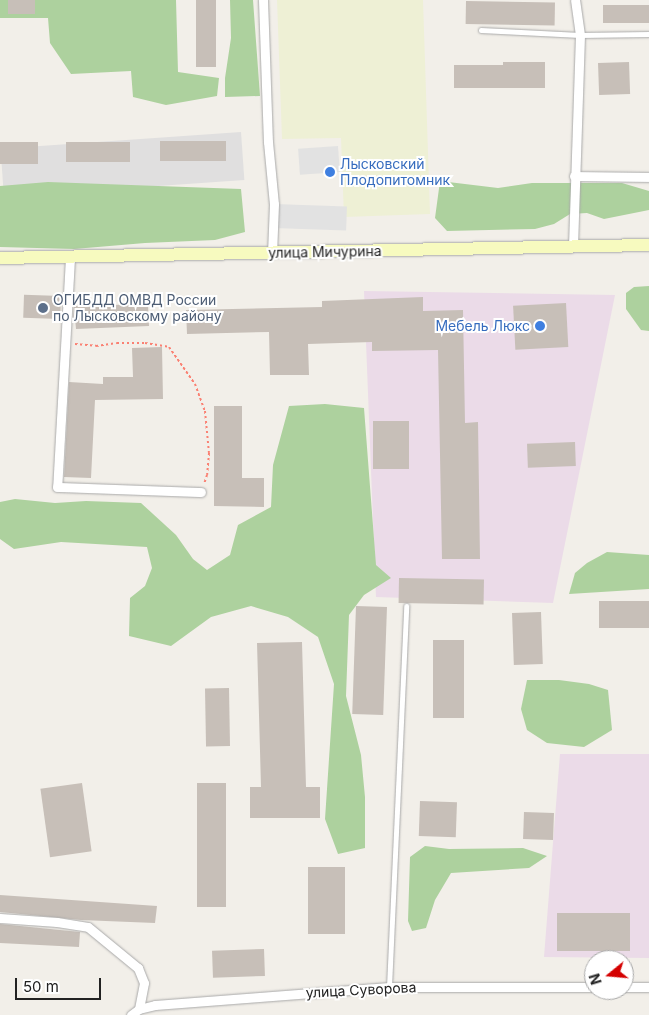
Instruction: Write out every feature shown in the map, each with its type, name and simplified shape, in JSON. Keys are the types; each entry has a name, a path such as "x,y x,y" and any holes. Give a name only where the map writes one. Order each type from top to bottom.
{"main road":[{"name":"улица Мичурина","path":"0,258 649,245"}],"street":[{"path":"263,0 268,142 274,204 272,253"},
{"path":"573,246 580,35 576,0"},
{"path":"574,176 649,177"},
{"path":"70,258 57,487 201,492"},
{"path":"0,918 57,922 88,927 138,968 144,983 139,1009"},
{"name":"улица Суворова","path":"130,1015 139,1009 155,1005 229,998 389,988 584,987"},
{"path":"634,987 649,987"}],"lane":[{"path":"481,30 580,35 649,34"},
{"path":"389,988 406,606"}],"path":[{"path":"65,344 96,346 118,343 146,343 169,347 195,384 205,411 209,453 207,475 201,492"}],"shaded area":[{"path":"241,132 244,180 4,197 1,149"},
{"path":"338,146 340,172 300,175 298,149"},
{"path":"274,204 347,207 346,231 273,228"},
{"path":"364,291 615,295 553,603 376,597"},
{"path":"560,754 649,754 649,958 634,958 634,950 584,950 584,957 544,957"}],"green space":[{"path":"0,0 176,0 178,72 219,78 217,96 166,105 133,97 131,71 71,74 50,43 48,18 0,18"},
{"path":"230,0 253,0 260,96 225,97 225,78 231,38"},
{"path":"277,0 423,0 430,214 344,217 341,138 282,139"},
{"path":"440,181 498,188 532,183 622,183 649,191 649,210 604,219 587,213 570,214 554,224 535,229 447,231 435,218"},
{"path":"48,182 241,189 245,232 215,240 74,249 0,247 0,186"},
{"path":"649,286 649,331 641,330 626,309 626,293 634,287"},
{"path":"325,404 364,408 376,565 391,578 364,595 349,615 346,696 361,755 365,797 365,848 338,854 325,819 334,684 318,637 288,617 251,606 211,617 171,646 129,636 130,598 145,586 152,568 147,547 61,542 14,549 0,539 0,502 15,499 55,503 86,501 141,503 176,535 193,559 207,570 230,555 238,525 271,507 273,465 289,406"},
{"path":"607,552 649,555 649,589 569,594 575,573 587,563"},
{"path":"527,680 559,680 589,684 608,690 612,730 584,747 547,743 527,730 521,709"},
{"path":"425,846 449,849 523,848 547,856 529,868 451,873 435,900 426,928 412,931 408,921 410,857"}],"building":[{"path":"8,0 35,0 35,14 8,14"},
{"path":"196,0 216,0 216,67 196,67"},
{"path":"466,1 555,3 555,26 466,24"},
{"path":"603,5 649,5 649,23 603,23"},
{"path":"503,62 545,62 545,88 454,88 454,65 503,65"},
{"path":"629,62 630,94 599,95 598,63"},
{"path":"160,141 226,141 226,161 160,161"},
{"path":"0,142 38,142 38,164 0,164"},
{"path":"66,142 130,142 130,162 66,162"},
{"name":"ОГИБДД ОМВД России по Лысковскому району","path":"24,295 61,296 60,319 23,318"},
{"path":"423,297 423,311 463,310 465,423 478,422 480,559 442,559 438,350 372,351 372,342 308,344 309,375 270,375 269,332 187,334 186,310 322,307 322,301"},
{"name":"Мебель Люкс","path":"566,303 568,347 515,350 513,306"},
{"path":"148,304 149,326 76,329 75,318 73,319 74,306"},
{"path":"162,347 163,399 95,400 91,478 64,477 69,382 103,384 103,377 133,377 132,348"},
{"path":"214,406 242,406 242,478 264,478 264,507 214,506"},
{"path":"373,421 409,421 409,469 373,469"},
{"path":"575,442 576,466 528,468 527,444"},
{"path":"399,578 484,579 484,604 399,603"},
{"path":"599,601 649,601 649,628 599,628"},
{"path":"356,606 387,607 383,715 352,714"},
{"path":"541,612 543,664 514,665 512,613"},
{"path":"433,640 464,640 464,718 433,718"},
{"path":"302,642 306,787 320,787 320,818 250,818 250,787 261,787 257,643"},
{"path":"205,688 229,688 230,746 206,746"},
{"path":"82,783 92,851 50,857 40,789"},
{"path":"197,783 226,783 226,907 197,907"},
{"path":"420,801 457,802 456,837 419,836"},
{"path":"524,812 554,813 553,840 523,839"},
{"path":"308,867 345,867 345,934 308,934"},
{"path":"0,895 157,906 155,923 81,920 0,912"},
{"path":"557,913 630,913 630,950 557,951"},
{"path":"0,924 80,932 79,947 0,943"},
{"path":"264,949 265,976 213,978 212,951"}],"place":[{"name":"Лысковский Плодопитомник","path":"330,172"},
{"name":"ОГИБДД ОМВД России по Лысковскому району","path":"43,308"},
{"name":"Мебель Люкс","path":"540,326"}]}
